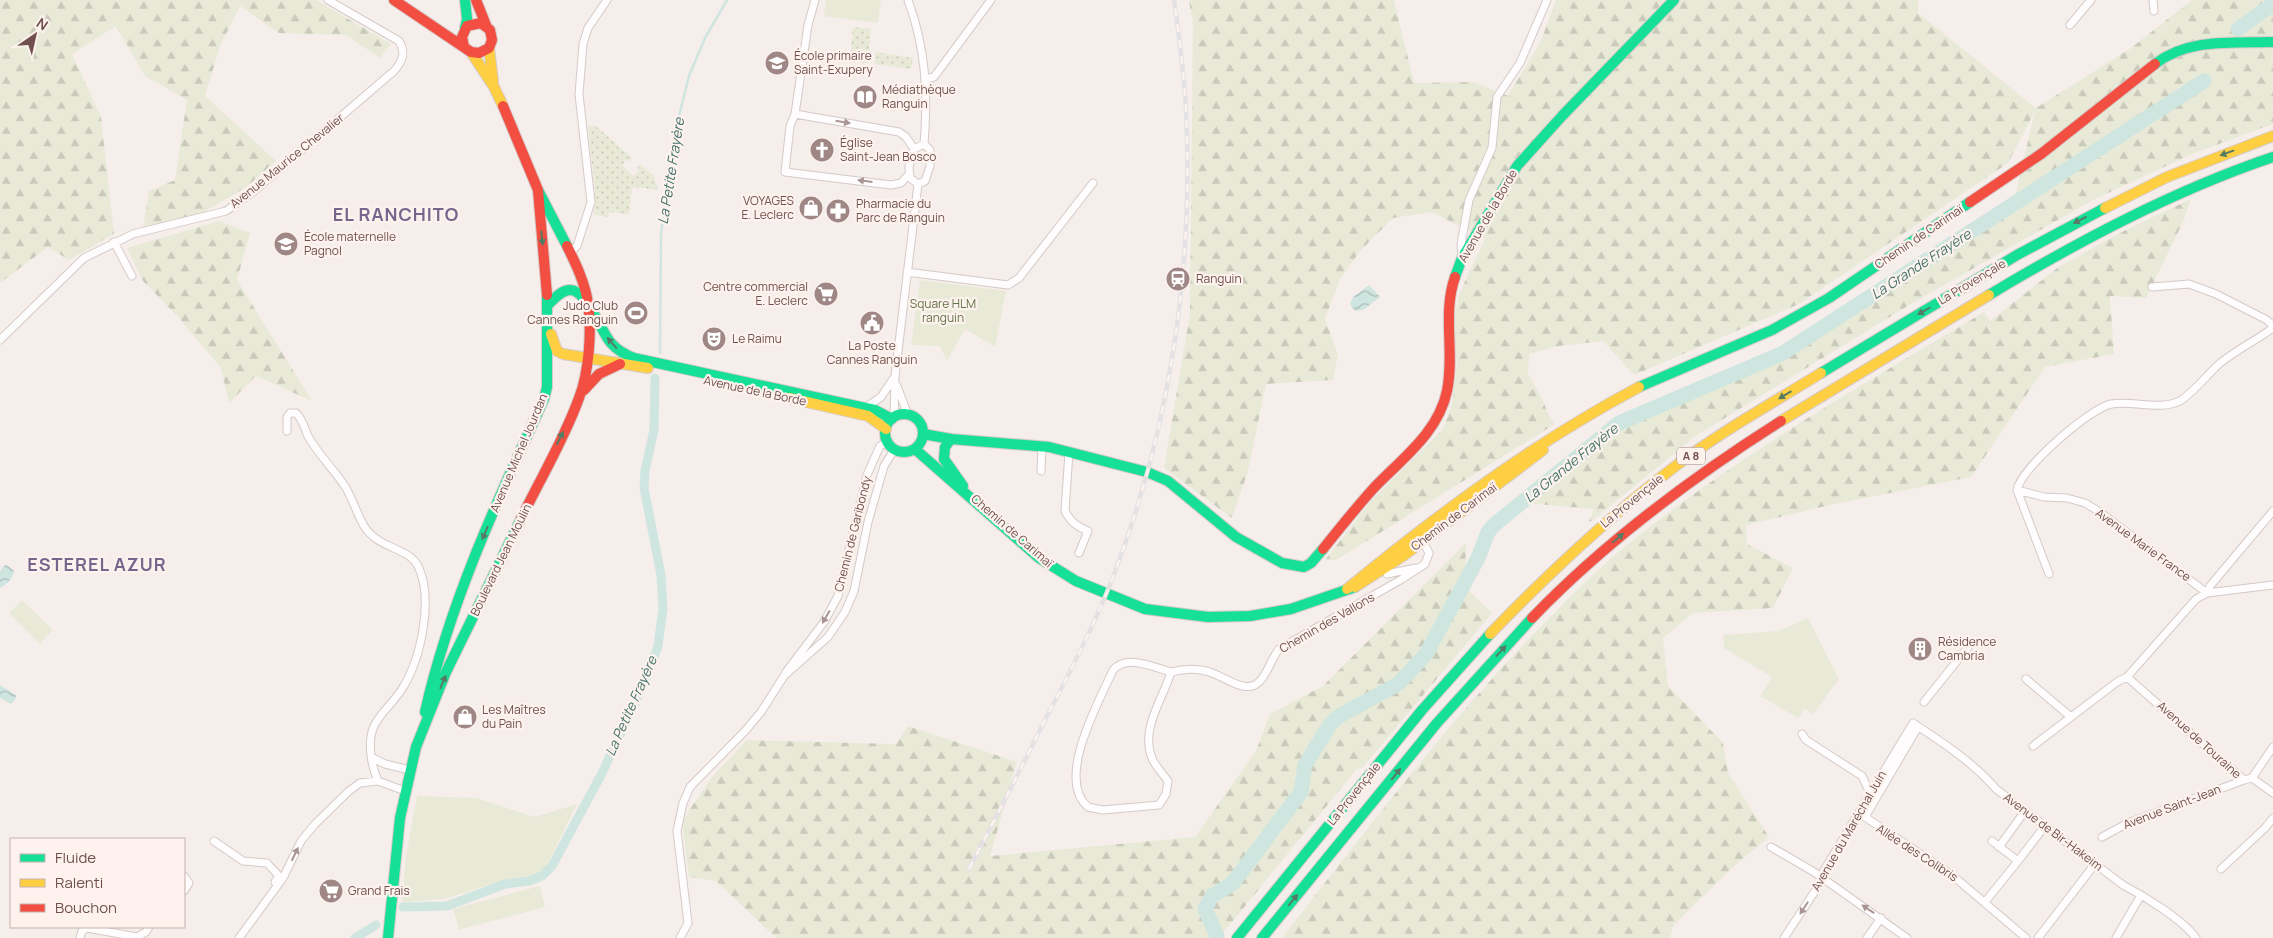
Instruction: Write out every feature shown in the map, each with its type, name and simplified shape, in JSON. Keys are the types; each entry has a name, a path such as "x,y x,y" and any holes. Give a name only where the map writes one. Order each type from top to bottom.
{"main road":[{"name":"Avenue Michel Jourdan","path":"394,0 468,49 494,87 510,120 538,190 548,305 547,387 544,399 462,587 437,661 423,727"},
{"path":"465,0 467,19 462,42 468,49 483,52 492,43 492,33 486,25 476,0"},
{"name":"Avenue de la Borde","path":"1069,452 1147,472 1168,481 1236,537 1282,563 1304,567 1311,563 1367,496 1428,433 1439,415 1447,391 1450,353 1448,311 1452,286 1462,258 1526,154 1674,0"},
{"path":"464,29 475,22 486,25"},
{"name":"Avenue Michel Jourdan","path":"438,29 464,29"},
{"name":"Chemin de Carimaï","path":"1347,589 1357,578 1421,537 1536,447 1596,410 1632,390 1772,330 1814,307 2041,154 2164,57 2199,44 2273,42"},
{"name":"Avenue Michel Jourdan","path":"489,48 494,87"},
{"name":"La Provençale","path":"1237,938 1428,703 1482,642 1550,572 1674,467 1738,424 2064,229 2167,177 2273,136"},
{"name":"La Provençale","path":"1262,938 1437,723 1496,656 1567,582 1662,502 1711,466 1794,413 2062,252 2135,214 2238,169 2273,158"},
{"name":"Boulevard Jean Moulin","path":"388,938 391,884 405,791 423,727 509,542 580,397 587,358 588,303 569,253 538,190"},
{"path":"548,305 556,295 569,290 576,291 588,303 610,342 628,356 875,410 893,418 908,415 917,420 923,434 921,443 915,449 905,452 891,446 886,429 893,418"},
{"name":"Avenue de la Borde","path":"548,324 557,351 563,354 674,373 868,416 886,429"},
{"path":"580,397 587,385 596,376 604,370 620,364"},
{"path":"923,434 951,439 1042,446 1069,452"},
{"name":"Chemin de Carimaï","path":"951,439 944,449 944,460 961,481 965,491"},
{"name":"Chemin de Carimaï","path":"915,449 1047,563 1096,590 1145,609 1168,613 1208,617 1250,616 1291,609 1355,587 1383,574 1421,537"}],"street":[{"name":"Avenue Maurice Chevalier","path":"0,340 84,258 133,234 226,211 254,191 398,67 404,50 398,41 328,0"},
{"path":"569,253 577,246 592,194 579,94 583,44 588,28 607,0"},
{"path":"815,0 808,25 795,114 790,126 785,172 891,185 901,183 909,174"},
{"path":"908,0 920,35 926,79 924,144 930,150 930,166 925,181 918,184 913,182 909,174 909,160 914,149 924,144"},
{"path":"926,79 934,77 991,0"},
{"path":"1462,258 1462,244 1469,200 1492,148 1497,96 1520,63 1547,0"},
{"path":"2070,25 2091,0"},
{"path":"2152,0 2154,11"},
{"path":"795,114 898,132 906,138 914,149"},
{"path":"907,272 1008,285 1019,278 1093,183"},
{"path":"893,418 895,376 918,184"},
{"path":"114,242 132,276"},
{"path":"2049,574 2017,490 2023,476 2059,438 2100,409 2111,404 2166,405 2180,400 2236,351 2273,327 2267,320 2216,294 2189,284 2152,287"},
{"path":"865,408 881,397 895,376"},
{"path":"895,376 902,404 908,415"},
{"path":"287,431 287,417 290,413 296,413 302,418 308,436 346,488 365,527 374,538 405,553 416,563 424,580 421,640 402,689 374,725 370,741 374,771 378,781"},
{"name":"Chemin de Garibondy","path":"680,938 688,923 677,831 683,804 690,787 761,712 791,663 824,622 838,596 867,476 880,446 891,446 868,522 854,591 845,612 828,637 784,676"},
{"path":"1041,471 1042,446"},
{"path":"1069,452 1065,511 1069,520 1077,527 1088,531 1079,553"},
{"name":"Avenue Marie France","path":"2017,490 2044,497 2067,498 2085,503 2100,512 2207,593"},
{"path":"2207,593 2216,578 2273,511"},
{"path":"1383,574 1422,566 1427,561 1429,553 1421,537"},
{"name":"Chemin des Vallons","path":"1171,672 1148,738 1152,759 1168,781 1166,794 1159,804 1103,810 1088,807 1078,795 1076,768 1083,742 1113,670 1118,664 1128,661 1171,672 1186,669 1207,671 1250,688 1261,680 1272,658 1279,649 1422,566"},
{"name":"Chemin des Vallons","path":"1383,574 1390,576 1391,582 1385,589"},
{"path":"2033,746 2128,677 2196,599 2207,593 2273,585"},
{"path":"1924,702 1969,646"},
{"name":"Avenue de Touraine","path":"2128,677 2244,780 2252,778 2273,792"},
{"path":"2026,679 2071,717"},
{"name":"Avenue du Maréchal Juin","path":"1784,938 1823,879 1823,872 1870,793 1916,725"},
{"name":"Avenue de Bir-Hakeim","path":"1916,725 1961,757 1996,789 2123,885 2171,916 2196,938"},
{"name":"Allée des Colibris","path":"1916,725 1865,817 1952,875 2026,938"},
{"path":"1802,734 1806,740 1862,776 1870,793"},
{"path":"2252,778 2273,747"},
{"path":"373,758 385,764 410,770"},
{"name":"Avenue Saint-Jean","path":"2102,837 2128,823 2244,780"},
{"path":"239,938 282,878 301,841 314,824 360,784 378,781 405,791"},
{"path":"1999,847 2025,811"},
{"path":"2221,869 2265,828 2273,818"},
{"path":"1985,902 2045,826"},
{"path":"214,841 243,861 267,863 279,876 259,905 258,914"},
{"path":"1992,842 2018,861"},
{"path":"1771,847 1882,918 1904,937"},
{"path":"2038,938 2095,864"},
{"path":"185,877 189,883 185,889"},
{"path":"2116,938 2141,895"},
{"path":"1867,938 1882,918"},
{"path":"80,938 82,931 87,928 137,936 146,932 149,928"}],"green space":[{"path":"0,0 316,0 391,44 380,58 346,35 279,33 240,6 220,46 205,96 276,161 245,188 202,213 143,228 149,191 175,180 187,100 145,76 116,26 72,54 101,117 114,234 69,260 48,247 0,283"},
{"path":"826,0 881,0 878,23 824,16"},
{"path":"1189,0 1394,0 1414,83 1473,82 1508,96 1541,41 1556,0 1918,0 1918,13 2036,108 2131,48 2192,0 2273,0 2273,124 2192,154 2093,200 1911,304 1697,435 1588,524 1594,509 1524,503 1631,423 1801,347 2012,210 2035,111 2008,163 1799,304 1634,375 1603,341 1559,346 1529,354 1528,374 1541,396 1550,418 1555,424 1336,560 1325,560 1372,500 1443,429 1452,404 1457,363 1453,323 1460,292 1485,239 1432,212 1393,218 1360,251 1340,279 1325,319 1338,355 1333,380 1266,384 1248,471 1232,518 1164,468 1190,314 1193,25"},
{"path":"853,27 871,29 868,63 850,62"},
{"path":"876,52 913,58 911,69 874,64"},
{"path":"591,125 597,127 632,158 629,162 626,160 622,165 634,176 639,170 637,168 640,164 654,176 658,190 634,187 632,189 629,214 610,212 608,217 594,215 595,191 588,128"},
{"path":"2191,199 2184,220 2146,298 2110,296 2114,354 2045,367 1971,477 1830,505 1746,525 1747,544 1793,568 1773,608 1693,613 1663,638 1668,686 1723,743 1728,773 1769,837 1735,865 1673,926 1670,938 1282,938 1400,788 1492,678 1577,590 1632,541 1716,478 1804,420 1984,312 1990,321 2060,266 2124,231"},
{"path":"219,221 250,233 237,280 312,401 256,376 229,403 221,368 178,317 143,281 127,248"},
{"name":"Square HLM ranguin","path":"920,280 1006,291 995,347 965,329 947,361 940,346 911,345"},
{"path":"1466,543 1465,574 1468,590 1492,613 1363,767 1356,770 1219,938 776,938 716,881 689,877 682,821 712,777 747,740 896,744 908,726 1017,762 990,856 1195,837 1256,751 1270,714 1323,686"},
{"path":"22,600 53,630 40,644 9,613"},
{"path":"1808,618 1839,679 1813,714 1805,709 1798,718 1760,696 1772,677 1724,648 1723,635 1778,631"},
{"path":"417,796 476,798 535,817 577,804 545,869 538,875 504,880 445,899 402,902 406,856"},
{"path":"540,886 545,907 459,930 453,909"}],"water":[{"path":"1369,285 1380,297 1363,310 1355,311 1350,304 1353,297"},
{"path":"6,564 14,571 9,581 0,588 0,571"},
{"path":"0,685 16,695 15,700 11,704 0,698"}],"waterway":[{"name":"La Petite Frayère","path":"660,353 661,233 679,116 689,76 705,38 727,0"},
{"name":"La Grande Frayère","path":"2238,29 2273,4"},
{"name":"La Grande Frayère","path":"1217,936 1205,909 1212,896 1232,884 1301,792 1305,765 1331,723 1341,715 1398,684 1426,654 1478,558 1488,532 1494,525 1619,423 1783,353 2204,81"},
{"name":"La Petite Frayère","path":"403,907 447,906 505,884 529,881 542,876 552,866 601,775 645,682 658,646 663,608 661,575 644,488 645,471 654,430 655,378"},
{"name":"La Petite Frayère","path":"355,938 376,925"}],"railway":[{"path":"969,869 1073,666 1098,613 1133,521 1150,464 1174,347 1186,228 1186,109 1183,68 1174,0"}],"traffic: fast":[{"path":"465,0 467,19 465,28"},
{"path":"1455,277 1462,258 1517,166 1562,116 1674,0"},
{"path":"2155,64 2168,56 2196,46 2273,42"},
{"path":"1989,295 2057,255 2127,218 2199,185 2273,157"},
{"path":"538,190 567,246"},
{"path":"1639,387 1772,330 1829,298 1970,202"},
{"path":"1821,373 2017,255 2105,208"},
{"path":"548,305 564,292 570,290 576,292 588,304 611,343 622,352 634,358 875,410 892,419"},
{"path":"425,712 435,671 476,552 544,399 547,387 547,295"},
{"path":"904,414 917,420 923,433 917,446 904,452 891,446 885,433 891,420 904,414"},
{"path":"923,434 951,439 1049,447 1147,472 1168,481 1236,537 1282,563 1304,567 1311,563 1323,549"},
{"path":"951,439 945,447 944,459 963,486"},
{"path":"915,449 1039,558 1076,581 1145,609 1208,617 1250,616 1291,609 1355,587"},
{"path":"388,938 400,818 416,747 446,672 521,519"},
{"path":"1262,938 1437,723 1532,618"},
{"path":"1237,938 1422,710 1490,634"}],"traffic: slow":[{"path":"489,48 493,81"},
{"path":"471,52 494,87 503,106"},
{"path":"2105,208 2167,177 2273,136"},
{"path":"1781,421 1989,295"},
{"path":"551,334 557,351 563,354 648,368"},
{"path":"1490,634 1578,548 1673,468 1709,442 1821,373"},
{"path":"1347,589 1416,534 1524,456 1639,387"},
{"path":"789,398 868,416 886,429"},
{"path":"1355,587 1403,556 1543,450"}],"traffic: jam":[{"path":"394,0 471,52 479,53 489,48 492,40 490,30 481,23 467,26 462,37 464,47"},
{"path":"476,0 486,25"},
{"path":"1970,202 2041,154 2155,64"},
{"path":"503,106 538,190 547,295"},
{"path":"521,519 573,414 585,376 590,338 588,303 577,267 567,246"},
{"path":"1323,549 1372,490 1427,433 1442,406 1449,377 1449,305 1455,277"},
{"path":"584,390 599,374 620,364"},
{"path":"1532,618 1589,563 1650,512 1715,465 1781,421"}],"place":[{"name":"École primaire Saint-Exupery","path":"777,63"},
{"name":"Médiathèque Ranguin","path":"865,97"},
{"name":"Église Saint-Jean Bosco","path":"822,150"},
{"name":"VOYAGES E. Leclerc","path":"811,208"},
{"name":"Pharmacie du Parc de Ranguin","path":"838,211"},
{"name":"École maternelle Pagnol","path":"286,244"},
{"name":"Ranguin","path":"1178,279"},
{"name":"Centre commercial E. Leclerc","path":"826,294"},
{"name":"Judo Club Cannes Ranguin","path":"636,313"},
{"name":"La Poste Cannes Ranguin","path":"872,323"},
{"name":"Le Raimu","path":"714,339"},
{"name":"Résidence Cambria","path":"1920,649"},
{"name":"Les Maîtres du Pain","path":"465,717"},
{"name":"Grand Frais","path":"331,891"}],"district":[{"name":"EL RANCHITO","path":"396,215"},
{"name":"ESTEREL AZUR","path":"97,565"}]}
